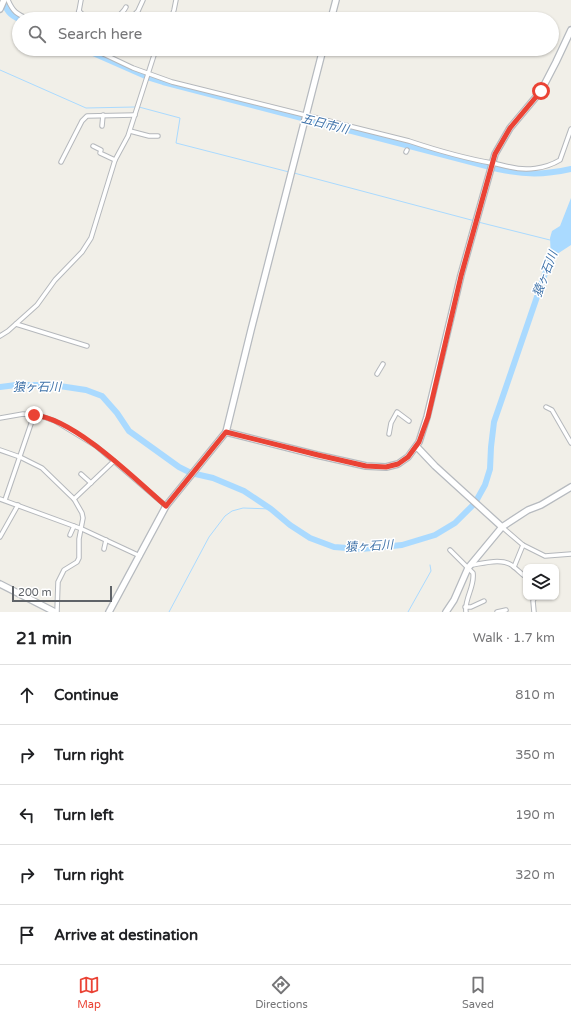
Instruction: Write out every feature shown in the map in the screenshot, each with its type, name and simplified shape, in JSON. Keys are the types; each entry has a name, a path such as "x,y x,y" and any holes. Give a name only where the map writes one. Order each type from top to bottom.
{"street":[{"path":"0,9 4,0"},
{"path":"8,0 14,12"},
{"path":"79,11 81,0"},
{"path":"137,12 143,0"},
{"path":"173,12 176,0"},
{"path":"333,12 336,0"},
{"path":"124,12 126,7"},
{"path":"226,432 378,468 398,464 408,457 416,448 428,417 461,276 495,154 510,128 547,82 571,30"},
{"path":"107,56 133,68 172,82 409,141 434,150 511,168 542,168 554,164 560,160 571,129"},
{"path":"0,336 37,305 56,280 82,252 91,238 115,160 130,131 154,56"},
{"path":"109,612 166,506 226,432 321,56"},
{"path":"102,126 103,115"},
{"path":"61,162 86,116 135,115"},
{"path":"130,131 149,136 158,136"},
{"path":"93,146 101,150 100,153 115,160"},
{"path":"16,324 87,346"},
{"path":"377,374 383,364"},
{"path":"546,407 552,410 571,443"},
{"path":"389,434 391,423 397,412 409,422"},
{"path":"0,418 23,414 41,416 55,420 96,446 166,506"},
{"path":"5,500 34,415"},
{"path":"416,448 418,448 435,466 524,545 545,556 571,554"},
{"path":"0,450 20,456 42,468 74,499 83,518 79,539 80,558 77,562 64,570 58,582 56,612 0,584"},
{"path":"74,499 114,461"},
{"path":"81,474 89,484 91,490"},
{"path":"446,612 454,600 469,567 502,527 528,510 541,505 571,487"},
{"path":"0,499 82,529 140,556"},
{"path":"0,538 18,505"},
{"path":"70,535 74,526"},
{"path":"104,549 106,540"},
{"path":"514,567 524,545"},
{"path":"450,550 469,567 473,573 471,589 465,607 466,612"},
{"path":"469,567 504,562 514,567 523,576"},
{"path":"534,600 534,612"},
{"path":"465,607 471,607 484,601"},
{"path":"497,612 506,610"}],"water":[{"path":"571,198 571,245 551,258 550,238 552,231 560,226"}],"waterway":[{"name":"五日市川","path":"3,0 12,15"},
{"name":"五日市川","path":"6,8 8,3"},
{"name":"五日市川","path":"100,56 150,78 163,82 498,169 534,174 571,169"},
{"path":"0,70 86,108 135,107"},
{"path":"139,107 180,118 176,143 289,172"},
{"path":"294,173 475,221"},
{"path":"478,222 550,240"},
{"name":"猿ヶ石川","path":"0,387 16,385 53,385 86,390 102,396 117,413 129,431 179,467 191,473 213,478 244,491 310,538 334,547 361,549 402,545 435,535 455,523 475,503 485,485 490,469 494,422 555,248"},
{"path":"169,612 209,537 225,516 232,511 243,508 271,509"},
{"path":"408,612 431,571 430,565"}],"route":[{"path":"34,415 55,420 96,446 166,506 226,432 366,466 378,468 398,464 408,457 416,448 428,417 461,276 495,154 518,117 541,91"}]}
